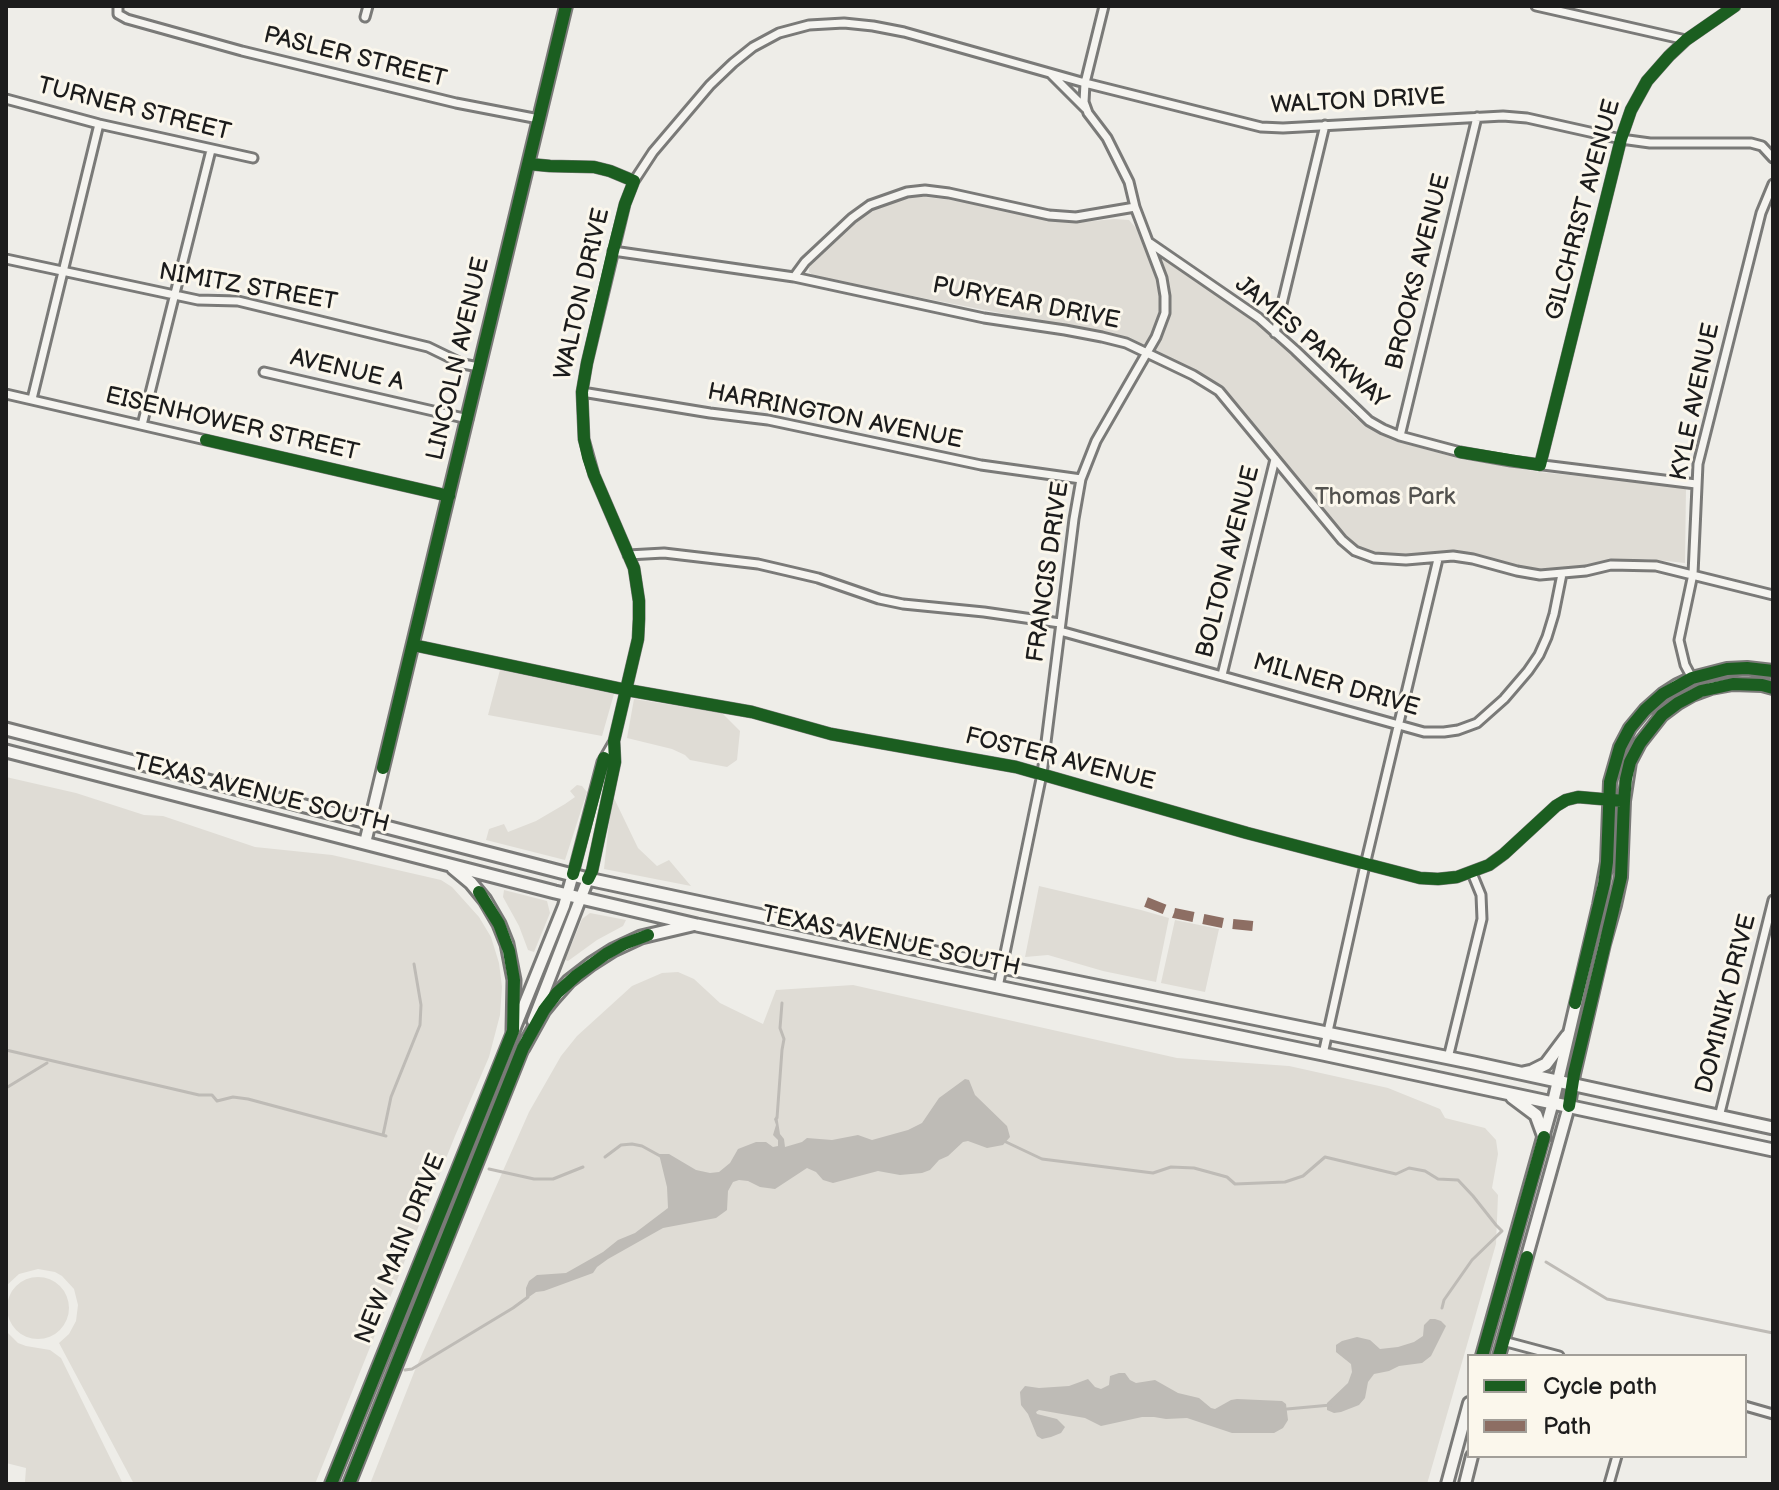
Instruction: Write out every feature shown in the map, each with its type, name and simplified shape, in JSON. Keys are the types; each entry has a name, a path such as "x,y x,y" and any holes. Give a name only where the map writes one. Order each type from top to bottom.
{"main road":[{"name":"TEXAS AVENUE SOUTH","path":"6,729 588,879 1773,1128"},
{"name":"TEXAS AVENUE SOUTH","path":"6,751 568,895 697,925 1773,1150"},
{"path":"128,782 133,761"},
{"path":"450,865 479,892 504,936 514,980 513,1031"},
{"path":"523,1048 557,993 598,958 641,937 697,925"},
{"path":"817,950 823,929"},
{"path":"1522,1074 1546,1064 1567,1036"},
{"path":"1505,1093 1536,1115 1544,1137"}],"street":[{"path":"365,17 368,6"},
{"name":"LINCOLN AVENUE","path":"365,843 566,6"},
{"path":"1085,108 1083,93 1104,6"},
{"path":"1536,6 1686,40"},
{"name":"GILCHRIST AVENUE","path":"1540,465 1621,139 1631,110 1640,92 1686,40 1735,6"},
{"name":"PASLER STREET","path":"118,10 127,19 242,51 456,103 539,119"},
{"name":"WALTON DRIVE","path":"573,874 602,762 614,741 638,639 639,619 637,583 594,475 584,439 582,392 587,363 625,204 634,181 653,152 710,85 753,47 790,29 827,23 873,26 1261,127 1503,116 1657,144 1751,143 1762,146 1773,158"},
{"name":"FRANCIS DRIVE","path":"998,987 1042,774 1081,479 1096,441 1160,329 1165,305 1162,278 1125,173 1107,138 1085,108 1049,73"},
{"name":"TURNER STREET","path":"6,99 99,124 253,158"},
{"name":"BROOKS AVENUE","path":"1400,436 1477,117"},
{"path":"32,399 99,124"},
{"path":"1275,333 1325,125"},
{"path":"142,425 211,150"},
{"path":"529,164 594,167 634,181"},
{"name":"KYLE AVENUE","path":"1692,678 1685,665 1679,640 1693,574 1698,464 1761,213 1773,184"},
{"path":"794,277 805,262 852,218 870,205 907,192 925,190 949,193 1049,215 1076,217 1135,207"},
{"name":"JAMES PARKWAY","path":"1149,241 1259,318 1369,421 1400,436 1460,452 1540,465 1696,484"},
{"name":"PURYEAR DRIVE","path":"613,251 794,277 984,318 1126,343 1219,391 1324,521 1355,551 1374,558 1438,559 1453,556 1540,575 1636,564 1693,574 1773,595"},
{"name":"NIMITZ STREET","path":"6,259 175,296 238,301 428,347 463,364 479,367"},
{"name":"AVENUE A","path":"264,372 468,419"},
{"name":"HARRINGTON AVENUE","path":"582,392 768,420 981,465 1081,479"},
{"name":"EISENHOWER STREET","path":"6,394 449,496"},
{"name":"BOLTON AVENUE","path":"1222,675 1275,459"},
{"name":"MILNER DRIVE","path":"628,555 664,553 758,564 818,578 879,599 984,612 1060,627 1424,732 1458,730 1477,723 1504,699 1539,655 1554,614 1562,574"},
{"path":"1323,1054 1438,559"},
{"name":"FOSTER AVENUE","path":"413,645 627,690 752,712 831,734 1042,774 1234,830 1420,878 1438,879 1472,873 1489,865 1566,800 1578,797 1624,801"},
{"path":"1483,1354 1544,1137 1604,884 1608,799 1613,766 1630,728 1663,694 1692,678 1727,669 1773,671"},
{"path":"1500,1354 1569,1106 1621,877 1624,801 1630,762 1640,743 1662,715 1678,703 1711,688 1733,684 1773,688"},
{"name":"WALTON DRIVE","path":"588,879 615,762 614,741"},
{"path":"1448,1058 1482,919 1481,895 1472,873"},
{"name":"NEW MAIN DRIVE","path":"331,1484 568,895 573,874"},
{"name":"NEW MAIN DRIVE","path":"349,1484 588,879"},
{"name":"DOMINIK DRIVE","path":"1719,1117 1773,900"},
{"path":"424,1251 440,1257"},
{"path":"1508,1265 1512,1282 1498,1335 1500,1340 1552,1354"},
{"path":"1747,1407 1773,1414"},
{"path":"1451,1482 1467,1412"},
{"path":"345,1448 361,1454"},
{"path":"1465,1484 1472,1458"},
{"path":"1609,1484 1616,1458"}],"green space":[{"name":"Thomas Park","path":"917,196 1083,222 1129,220 1159,254 1275,337 1355,418 1389,439 1460,459 1539,472 1686,487 1685,563 1648,559 1539,572 1448,554 1378,556 1350,548 1225,392 1206,377 1108,334 815,277 809,272 809,267 869,211"},
{"path":"500,670 614,694 602,736 488,715"},
{"path":"634,699 722,713 740,731 737,760 727,767 690,760 672,749 627,738"},
{"path":"6,777 76,793 144,815 163,816 255,847 332,855 441,880 452,887 479,917 491,937 502,987 500,1015 489,1057 315,1484 134,1484 59,1343 69,1334 76,1321 78,1305 74,1289 55,1272 38,1269 19,1274 6,1286"},
{"path":"577,785 587,792 565,860 486,840 489,829 504,824 508,832 536,821 565,804 575,797 570,791"},
{"path":"612,794 638,848 657,866 669,860 691,886 604,869"},
{"path":"1039,886 1169,918 1156,982 1048,955 1025,957"},
{"path":"504,890 547,901 550,913 534,952 528,950 503,897"},
{"path":"590,913 626,920 623,926 565,960 582,919"},
{"path":"1175,920 1219,929 1205,992 1161,983"},
{"path":"678,972 694,979 720,1003 763,1024 776,990 853,985 1177,1058 1289,1066 1388,1088 1440,1109 1445,1118 1485,1128 1496,1140 1498,1154 1492,1188 1498,1195 1496,1244 1427,1484 370,1484 415,1370 529,1112 561,1056 577,1036 632,986 662,973"},
{"path":"38,1277 60,1286 69,1308 60,1330 38,1339 16,1330 7,1308 16,1286"},
{"path":"6,1331 18,1343 50,1350 61,1358 123,1484 31,1484 25,1482 26,1468 6,1463"}],"shaded area":[{"path":"965,1079 969,1080 975,1095 1007,1126 1010,1137 1003,1145 987,1148 963,1142 930,1170 922,1173 900,1175 878,1171 833,1183 807,1168 775,1189 739,1180 733,1182 728,1191 727,1210 716,1218 663,1228 608,1259 593,1273 536,1292 526,1299 529,1281 537,1275 566,1273 618,1240 635,1233 668,1208 667,1187 659,1154 669,1154 696,1170 719,1172 730,1163 738,1149 756,1142 778,1146 778,1140 773,1135 777,1115 785,1147 807,1138 832,1140 858,1135 872,1140 922,1123 939,1098"},
{"path":"1430,1319 1441,1321 1446,1326 1431,1356 1422,1363 1374,1374 1359,1405 1341,1412 1327,1410 1327,1403 1348,1383 1352,1372 1351,1364 1336,1352 1336,1345 1357,1337 1370,1340 1380,1349 1398,1347 1423,1336 1424,1325"},
{"path":"1125,1373 1136,1383 1155,1380 1178,1393 1199,1398 1215,1409 1237,1399 1282,1401 1286,1404 1288,1420 1283,1428 1274,1433 1232,1433 1187,1418 1142,1417 1101,1426 1085,1418 1039,1410 1037,1414 1057,1419 1065,1427 1061,1433 1051,1437 1042,1439 1037,1436 1021,1405 1020,1392 1025,1386 1069,1386 1088,1379 1101,1389 1109,1385 1110,1376"}],"waterway":[{"path":"383,1135 391,1097 420,1025 421,1005 414,964"},
{"path":"777,1118 784,1039 780,1028 782,1003"},
{"path":"6,1050 199,1095 212,1095 217,1101 233,1097 248,1099 386,1136"},
{"path":"6,1088 47,1063"},
{"path":"1006,1142 1042,1159 1153,1173 1171,1167 1194,1168 1227,1177 1235,1184 1285,1182 1303,1176 1325,1157 1396,1174 1409,1168 1425,1171 1438,1179 1458,1180 1502,1231 1472,1260 1444,1300 1442,1308"},
{"path":"605,1157 621,1145 632,1144 662,1157"},
{"path":"489,1169 534,1179 553,1179 583,1167"},
{"path":"1546,1262 1607,1299 1773,1333"},
{"path":"405,1370 412,1369 528,1297"},
{"path":"1287,1409 1331,1405"}],"marked path":[{"path":"1146,902 1174,913 1253,926"}],"cycle path":[{"path":"383,768 566,6"},
{"path":"1460,452 1540,465 1621,139 1631,110 1647,81 1669,56 1686,40 1735,6"},
{"path":"529,164 594,167 634,181 613,251 582,392 588,457 634,568 639,601 638,639 614,741 615,762 588,879"},
{"path":"206,440 449,496"},
{"path":"413,645 627,690 752,712 831,734 1016,767 1247,833 1420,878 1457,877 1489,865 1566,800 1578,797 1624,801"},
{"path":"1575,1003 1604,884 1610,782 1620,747 1630,728 1663,694 1692,678 1727,669 1773,671"},
{"path":"1569,1106 1621,877 1624,801 1630,762 1640,743 1662,715 1701,691 1733,684 1773,688"},
{"path":"573,874 604,758"},
{"path":"331,1484 513,1031 514,980 509,951 499,924 479,892"},
{"path":"349,1484 523,1048 557,993 606,954 648,935"},
{"path":"1483,1354 1544,1137"},
{"path":"1500,1354 1527,1257"}]}
